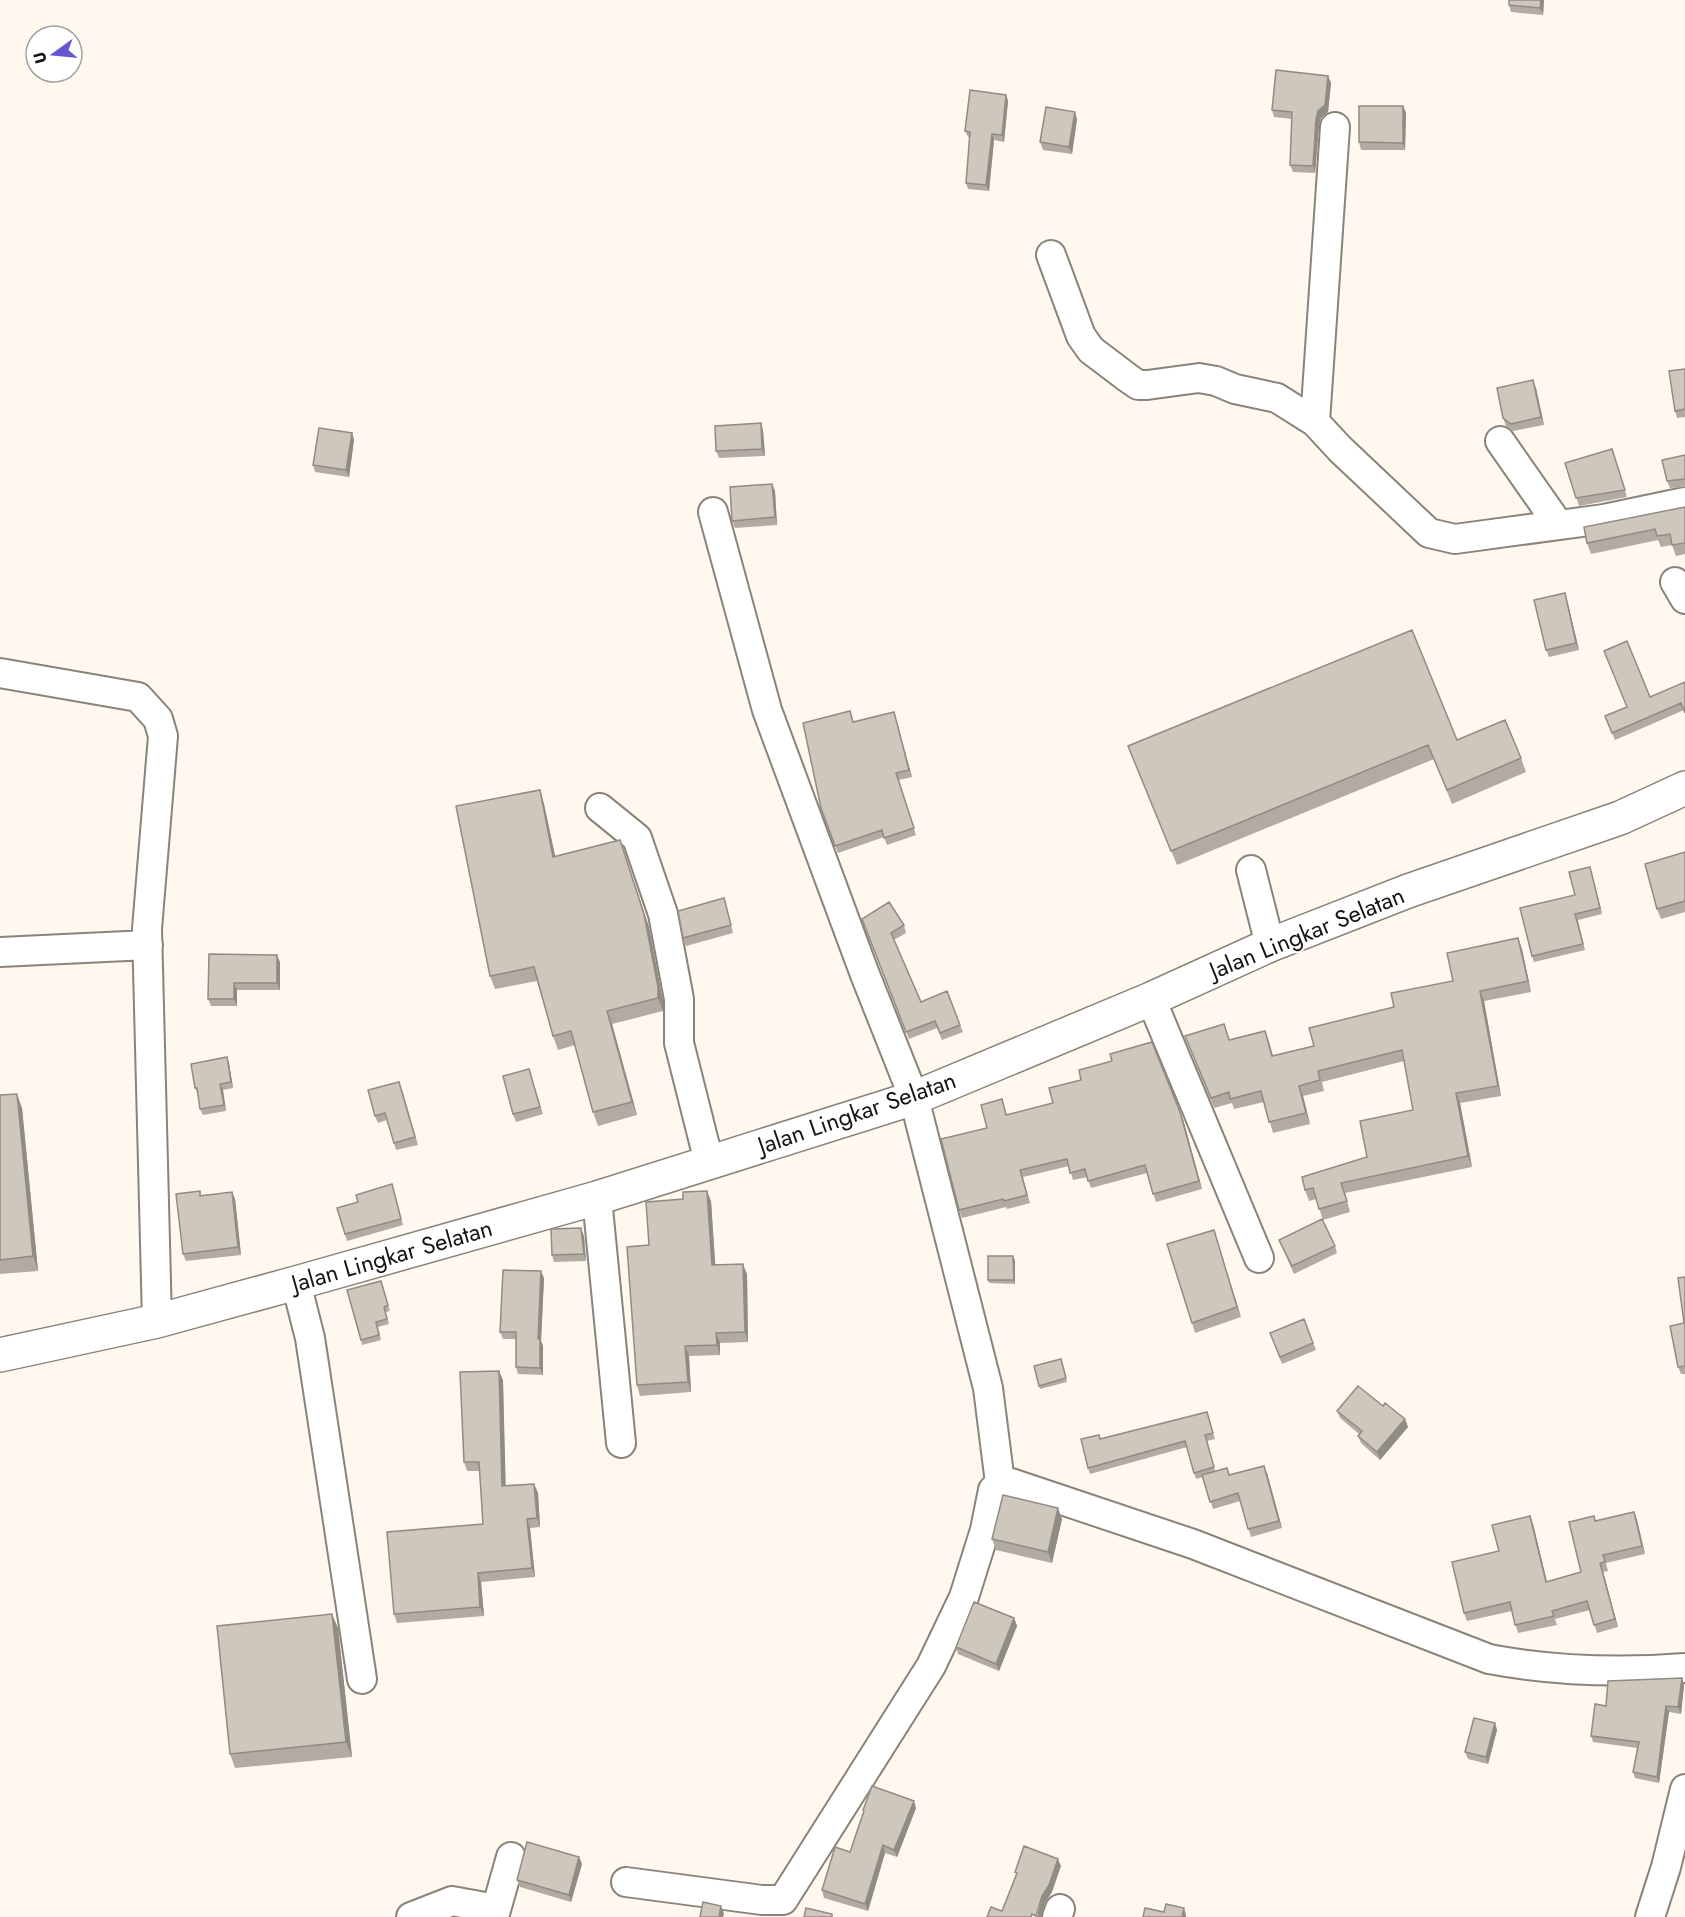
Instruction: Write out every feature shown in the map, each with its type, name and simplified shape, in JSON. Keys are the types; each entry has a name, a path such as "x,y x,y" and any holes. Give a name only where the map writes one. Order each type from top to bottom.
{"highway":[{"name":"Jalan Lingkar Selatan","path":"0,1355 157,1321 296,1283 597,1198 914,1098 1151,999 1270,945 1408,891 1620,818 1685,788"}],"street":[{"path":"1316,422 1335,127"},
{"path":"1051,255 1081,336 1091,351 1138,385 1198,378 1277,398 1316,422 1340,449 1429,533 1455,539 1604,519 1685,502"},
{"path":"1500,441 1558,524"},
{"path":"713,512 767,710 864,972 914,1098 988,1388 1000,1483"},
{"path":"0,673 138,697 158,718 163,736 147,929 157,1321"},
{"path":"600,808 637,838 663,914 679,999 679,1042 709,1162"},
{"path":"1251,870 1270,945"},
{"path":"0,952 148,945"},
{"path":"1151,999 1259,1258"},
{"path":"597,1198 621,1443"},
{"path":"296,1283 310,1338 362,1679"},
{"path":"626,1882 762,1899 778,1909 931,1666 964,1596 985,1530 993,1490 1000,1483 1011,1483 1193,1544 1489,1659 1526,1666 1638,1672 1685,1668"},
{"path":"1650,1917 1666,1867 1685,1789"},
{"path":"411,1917 452,1901 495,1913 512,1857"}],"building":[{"path":"1509,0 1541,0 1540,8 1509,5"},
{"path":"1276,70 1328,76 1325,105 1318,111 1316,119 1313,166 1290,165 1292,112 1272,110"},
{"path":"970,90 1006,95 1002,135 992,134 986,185 966,183 970,132 965,131"},
{"path":"1359,106 1403,106 1403,143 1359,142"},
{"path":"1046,107 1075,112 1069,147 1040,142"},
{"path":"1685,369 1685,409 1675,411 1669,371"},
{"path":"1533,380 1541,417 1511,424 1503,418 1497,388"},
{"path":"761,423 762,449 716,451 715,426"},
{"path":"319,428 352,433 346,470 313,465"},
{"path":"1612,449 1625,490 1576,498 1565,463"},
{"path":"1685,455 1685,479 1667,481 1662,460"},
{"path":"772,484 775,517 732,521 730,487"},
{"path":"1685,507 1685,543 1672,545 1670,534 1657,536 1655,529 1587,543 1584,527"},
{"path":"1565,593 1576,643 1546,650 1534,600"},
{"path":"1412,630 1457,740 1505,720 1521,758 1447,790 1428,745 1171,851 1128,746"},
{"path":"1627,641 1650,697 1685,682 1685,713 1681,703 1612,733 1605,716 1627,707 1604,651"},
{"path":"850,711 853,722 894,712 909,770 896,773 914,828 884,838 882,830 835,846 821,808 803,723"},
{"path":"540,790 553,857 620,840 644,914 658,987 658,998 607,1011 632,1102 593,1112 571,1031 553,1036 534,967 490,976 456,806"},
{"path":"1685,852 1685,901 1657,909 1645,864"},
{"path":"1590,867 1600,908 1575,914 1583,944 1532,956 1520,908 1575,895 1569,872"},
{"path":"724,898 731,925 683,938 678,911"},
{"path":"889,902 904,925 891,933 921,1002 947,991 960,1025 940,1033 935,1021 906,1032 862,919"},
{"path":"1518,938 1528,981 1480,991 1498,1086 1456,1093 1468,1156 1341,1183 1347,1201 1319,1209 1313,1188 1305,1190 1302,1177 1367,1157 1360,1121 1413,1110 1402,1050 1318,1071 1320,1080 1299,1086 1306,1113 1269,1122 1261,1091 1230,1099 1229,1092 1211,1098 1185,1036 1224,1024 1229,1040 1265,1031 1272,1056 1314,1046 1309,1028 1394,1007 1391,993 1453,981 1447,953"},
{"path":"209,954 277,955 277,983 234,983 234,999 208,999"},
{"path":"1152,1042 1180,1112 1199,1181 1153,1194 1145,1165 1088,1181 1085,1169 1070,1173 1067,1159 1020,1170 1027,1195 959,1210 941,1139 987,1128 981,1105 1002,1099 1006,1115 1053,1103 1049,1088 1081,1080 1079,1070 1112,1061 1110,1054"},
{"path":"227,1057 231,1082 220,1084 224,1105 200,1109 191,1064"},
{"path":"529,1069 540,1107 513,1114 503,1076"},
{"path":"399,1082 415,1137 394,1143 385,1113 375,1116 368,1090"},
{"path":"17,1094 33,1256 0,1260 0,1095"},
{"path":"392,1184 401,1219 345,1234 337,1208 358,1202 356,1195"},
{"path":"200,1191 200,1196 232,1192 238,1247 183,1254 176,1194"},
{"path":"707,1191 712,1265 743,1264 745,1332 716,1333 717,1345 685,1346 688,1382 637,1385 627,1247 649,1245 646,1202 683,1199 683,1192"},
{"path":"1322,1219 1335,1246 1292,1266 1279,1240"},
{"path":"581,1228 584,1254 552,1255 551,1229"},
{"path":"1214,1230 1237,1307 1192,1323 1167,1244"},
{"path":"988,1256 1013,1256 1014,1280 988,1280"},
{"path":"503,1270 541,1271 538,1339 540,1339 540,1368 516,1367 516,1332 500,1332"},
{"path":"1685,1277 1685,1366 1678,1367 1670,1326 1684,1323 1678,1278"},
{"path":"381,1281 388,1305 384,1307 387,1319 376,1322 379,1335 361,1340 347,1290"},
{"path":"1304,1319 1313,1343 1280,1357 1270,1333"},
{"path":"1061,1359 1066,1378 1039,1386 1034,1366"},
{"path":"499,1371 502,1486 534,1484 537,1518 527,1519 532,1568 478,1573 480,1607 394,1614 387,1532 483,1524 479,1462 464,1462 460,1372"},
{"path":"1358,1386 1383,1406 1385,1403 1405,1419 1377,1452 1358,1436 1362,1431 1337,1411"},
{"path":"1207,1412 1213,1433 1205,1435 1214,1467 1194,1473 1185,1441 1088,1468 1081,1439 1099,1435 1100,1439"},
{"path":"1264,1466 1279,1521 1248,1529 1238,1493 1210,1502 1202,1475 1227,1468 1229,1475"},
{"path":"1003,1495 1058,1508 1048,1552 992,1539"},
{"path":"1634,1512 1642,1546 1603,1555 1605,1562 1600,1563 1615,1619 1594,1625 1587,1601 1552,1611 1554,1616 1515,1625 1510,1602 1464,1613 1452,1562 1499,1551 1492,1525 1530,1516 1546,1582 1581,1572 1569,1522 1594,1516 1595,1521"},
{"path":"974,1602 1014,1618 996,1664 956,1647"},
{"path":"332,1614 346,1742 230,1754 217,1626"},
{"path":"1682,1678 1678,1707 1666,1706 1657,1777 1633,1772 1639,1742 1591,1736 1595,1704 1606,1706 1608,1681"},
{"path":"1474,1718 1495,1723 1486,1757 1465,1752"},
{"path":"872,1786 914,1801 894,1850 883,1845 865,1904 822,1890 835,1847 850,1852"},
{"path":"527,1842 579,1857 569,1895 517,1880"},
{"path":"1024,1846 1058,1859 1036,1916 1032,1914 1031,1917 987,1917 991,1907 1002,1911 1017,1873 1015,1872"},
{"path":"703,1902 721,1906 719,1917 700,1917"},
{"path":"1166,1904 1184,1908 1182,1917 1143,1917 1145,1908 1164,1912"},
{"path":"806,1908 832,1914 832,1917 804,1917"}]}
